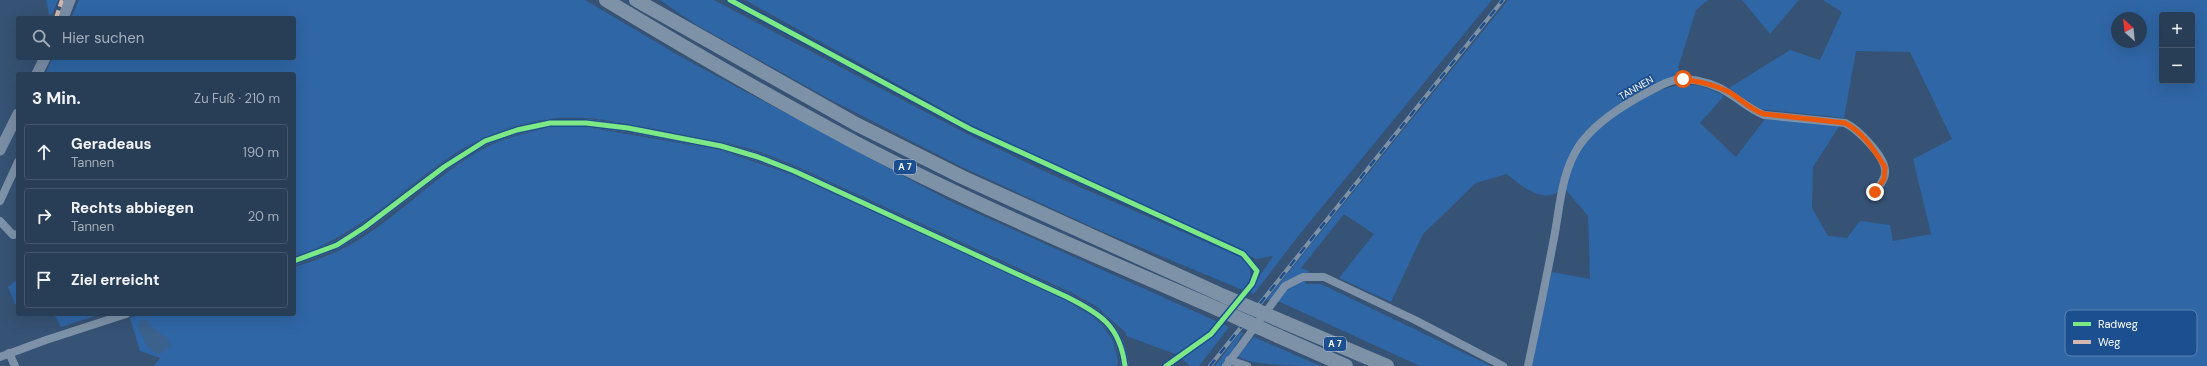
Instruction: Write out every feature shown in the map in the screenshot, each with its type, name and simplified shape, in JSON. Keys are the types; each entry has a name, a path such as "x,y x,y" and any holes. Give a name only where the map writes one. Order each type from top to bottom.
{"highway":[{"name":"A 7","path":"606,0 685,48 854,142 991,208 1346,366"},
{"name":"A 7","path":"636,0 856,124 990,190 1226,297 1387,366"}],"street":[{"path":"64,16 70,0"},
{"path":"38,72 43,60"},
{"name":"TANNEN","path":"1528,366 1554,238 1563,183 1570,162 1579,145 1592,129 1629,103 1660,86 1683,79 1708,83 1729,92 1757,112 1845,123 1853,127 1863,136 1885,167 1884,179 1875,192"},
{"path":"0,150 16,121"},
{"path":"296,260 337,245 364,227 444,167 485,141 517,130 550,123 586,123 628,128 721,146 787,168 1068,297 1094,310 1106,322 1122,345 1125,366"},
{"path":"0,201 16,166"},
{"path":"0,221 13,235 16,234"},
{"path":"1247,366 1228,363 1285,286 1303,277 1324,277 1415,320 1503,366"},
{"path":"0,357 119,316"},
{"path":"9,353 15,366"}],"shaded area":[{"path":"46,0 58,0 52,15 49,14"},
{"path":"79,0 585,0 683,58 950,201 1229,327 1199,366 1190,366 1178,355 1126,336 1126,333 1096,306 1070,292 796,166 745,147 630,124 589,118 562,118 534,121 506,129 479,140 441,163 353,228 315,249 296,255 296,72 46,72 52,60 296,60 296,16 72,16"},
{"path":"660,0 714,0 967,134 1057,177 1240,257 1249,268 1250,272 1245,291 1101,231 964,168 829,99 695,24"},
{"path":"745,0 1492,0 1299,235 1254,294 1249,292 1273,256 1256,259 1233,246 1060,169 971,125"},
{"path":"1508,0 1708,0 1696,10 1678,68 1681,75 1590,127 1559,192 1552,195 1538,194 1506,174 1476,183 1423,234 1391,302 1339,278 1374,234 1344,214 1301,268 1309,271 1305,284 1321,284 1491,366 1420,366 1280,302 1266,300"},
{"path":"1742,0 1799,0 1770,34"},
{"path":"1823,0 2207,0 2207,366 1532,366 1542,313 1552,272 1590,279 1588,216 1565,189 1576,156 1590,136 1613,116 1627,106 1657,91 1671,87 1695,85 1724,96 1700,123 1736,157 1765,119 1840,125 1813,167 1812,208 1828,236 1847,238 1860,221 1890,225 1893,241 1931,234 1913,159 1952,139 1910,52 1856,51 1844,118 1760,109 1729,88 1790,50 1820,60 1842,12"},
{"path":"550,127 586,127 720,150 792,175 1014,276 1064,300 1090,315 1102,325 1113,341 1118,361 1117,366 154,366 160,358 140,351 130,318 137,316 296,316 296,266 329,255 359,240 468,158 487,147 510,138"},
{"path":"16,281 16,304 15,304 8,287"},
{"path":"55,316 95,316 61,327"},
{"path":"144,318 152,327 168,339 171,346 158,355 148,347 138,329 140,321"},
{"path":"1240,332 1243,333 1223,366 1215,366"},
{"path":"1254,337 1321,366 1264,364 1253,362 1237,356"}],"railway":[{"path":"1210,366 1503,0"}],"marked path":[{"path":"57,16 62,0"}],"cycle path":[{"path":"730,0 970,129 1243,254 1257,271 1252,284 1211,334 1166,366"},
{"path":"296,260 337,245 365,227 444,167 485,141 517,130 550,123 586,123 628,128 721,146 758,157 794,171 1067,297 1090,309 1107,323 1119,341 1125,366"}],"route":[{"path":"1683,79 1708,83 1729,92 1757,112 1764,114 1845,123 1853,127 1863,136 1885,167 1884,179 1875,192"}]}
